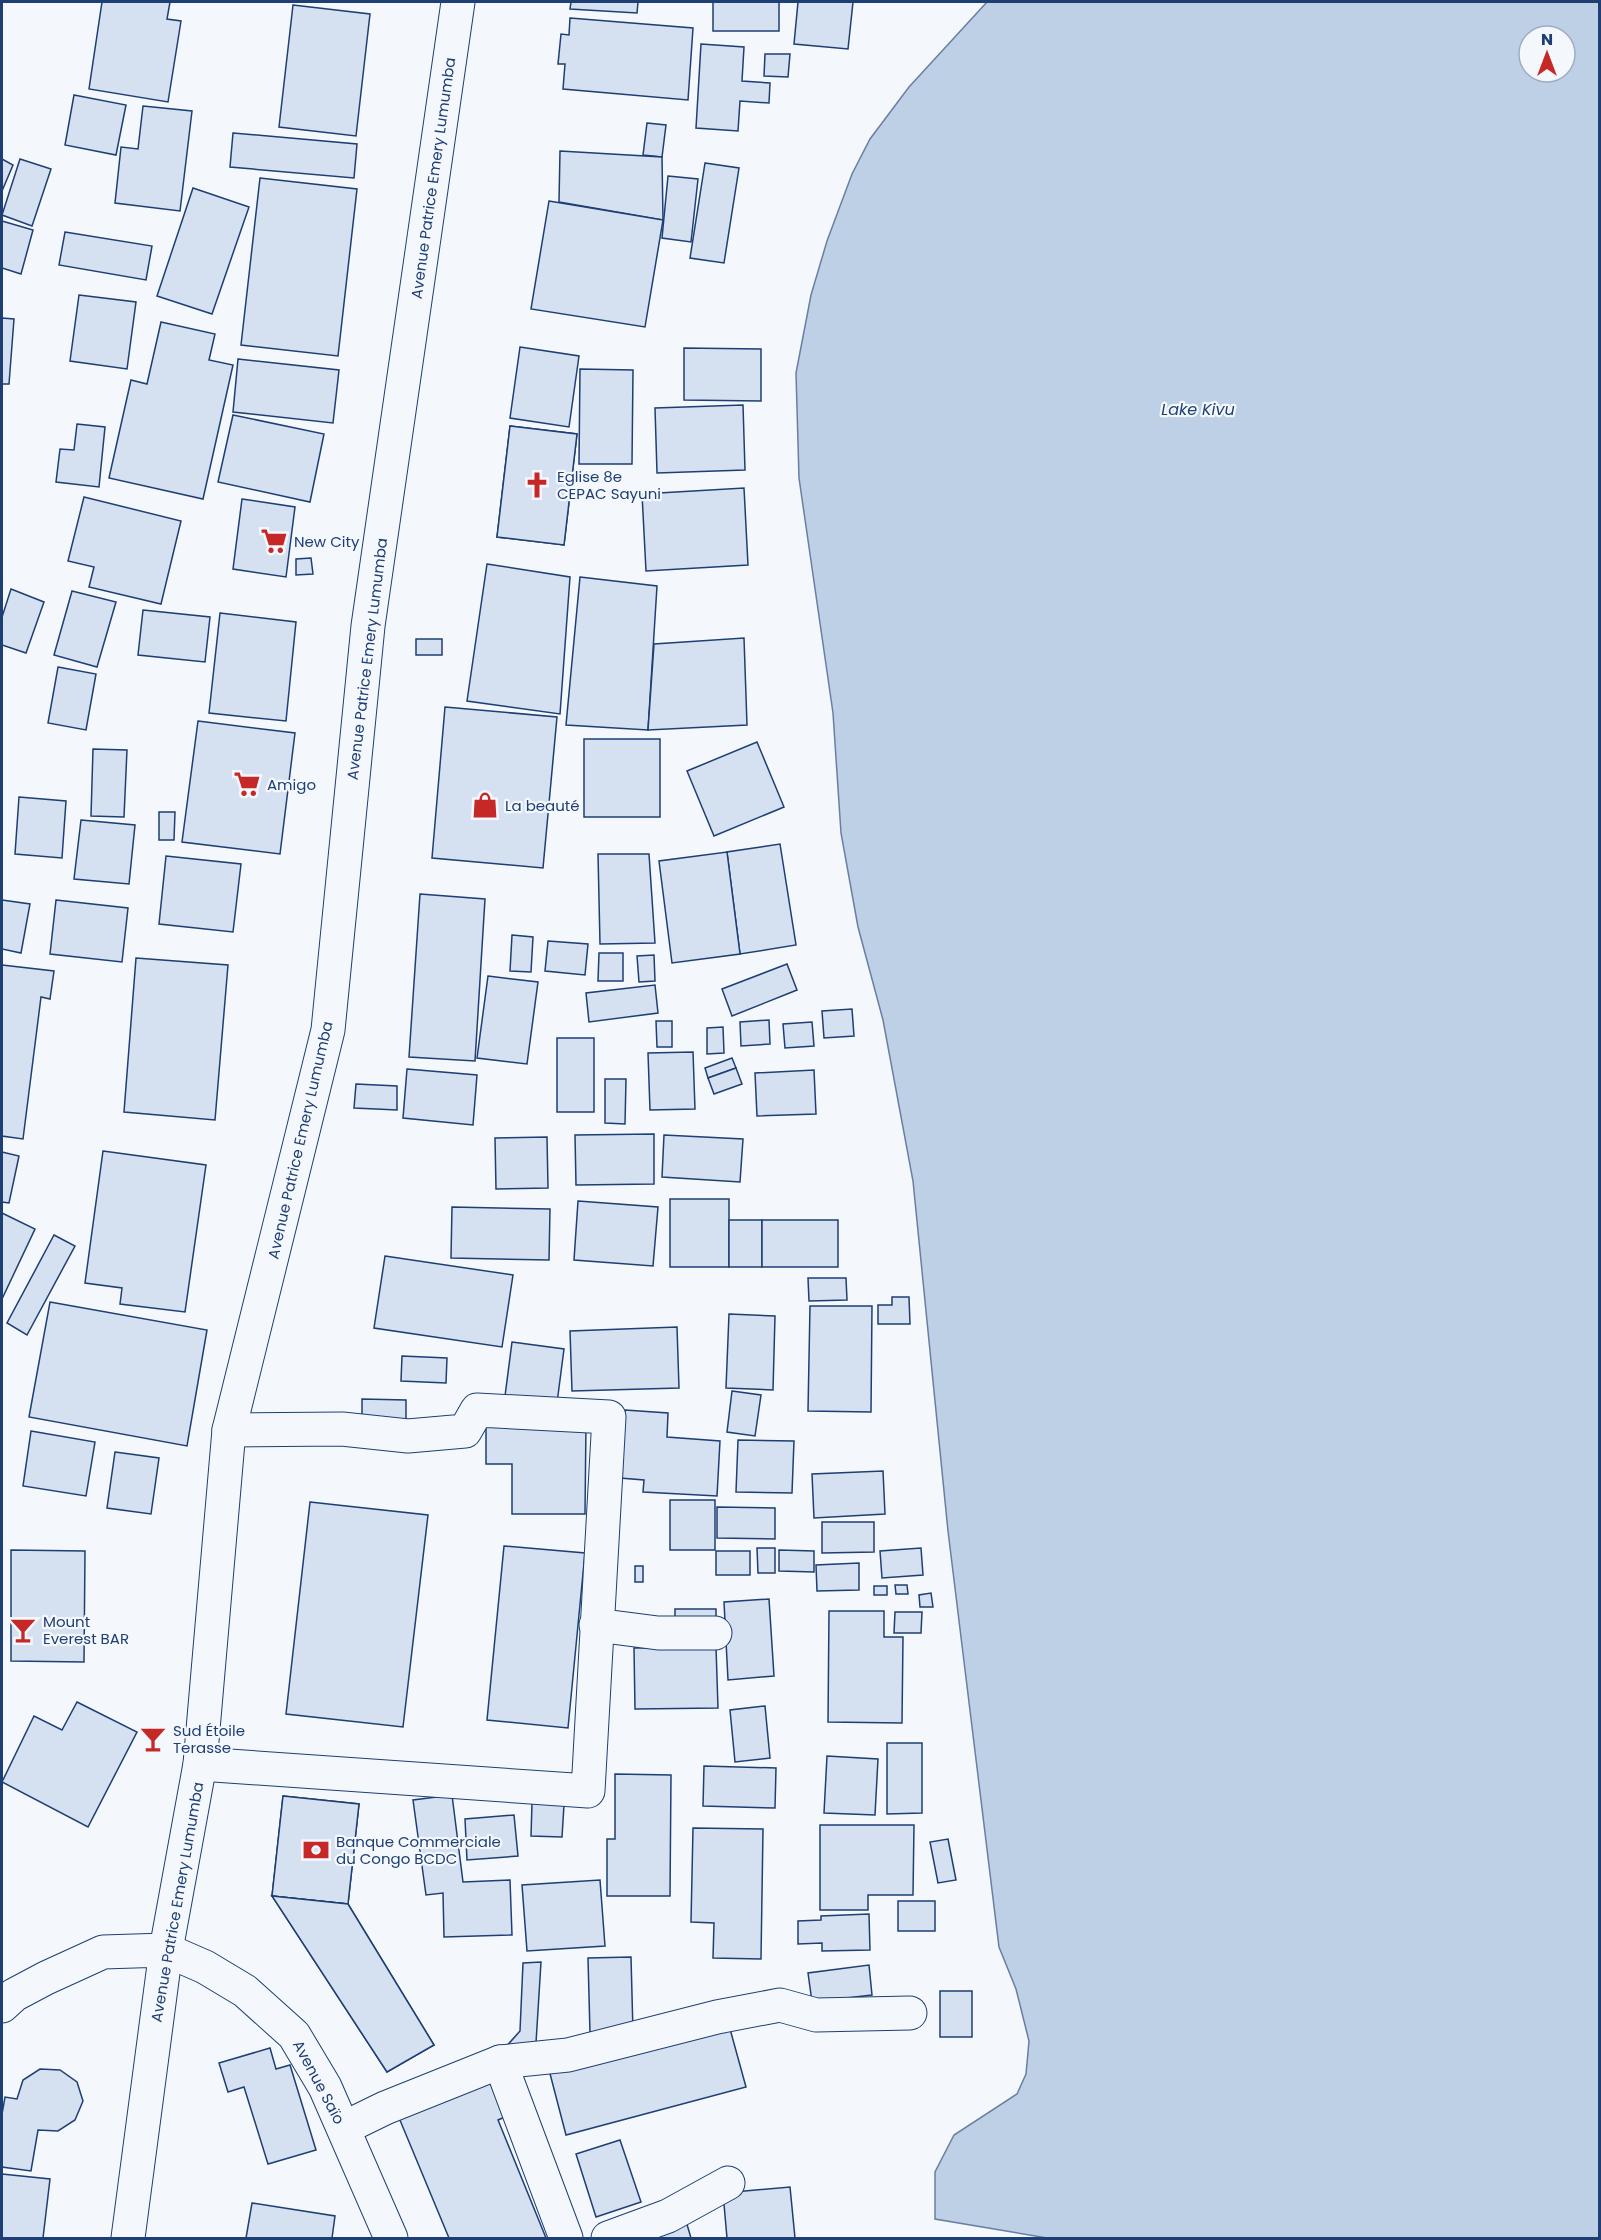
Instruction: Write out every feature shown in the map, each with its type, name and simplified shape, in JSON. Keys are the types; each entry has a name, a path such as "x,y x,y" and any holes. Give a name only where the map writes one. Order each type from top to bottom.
{"street":[{"name":"Avenue Patrice Emery Lumumba","path":"128,2238 166,1950 200,1764 229,1430 328,1030 368,626 458,2"},
{"path":"200,1764 588,1791 609,1418 477,1410 465,1431 408,1436 342,1430 229,1430"},
{"path":"596,1625 658,1633 715,1633"},
{"path":"2,2006 14,1995 46,1978 103,1953 166,1950"},
{"name":"Avenue Saïo","path":"166,1950 205,1966 245,1991 294,2035 325,2087 391,2238"},
{"path":"344,2128 385,2108 500,2062 568,2055 717,2017 780,2005 816,2015 910,2013"},
{"path":"500,2062 566,2238"},
{"path":"608,2238 668,2216 728,2183"}],"water":[{"name":"Lake Kivu","path":"987,2 1599,2 1599,2238 1047,2238 935,2219 935,2172 954,2135 1017,2094 1026,2074 1029,2041 1016,1989 999,1947 948,1531 913,1181 883,1020 858,927 841,833 833,713 799,478 796,373 811,295 827,241 852,174 870,139 909,87"}],"building":[{"path":"102,2 170,2 167,19 181,21 168,102 89,89"},
{"path":"571,2 638,2 637,13 570,9"},
{"path":"713,2 779,2 779,31 713,31"},
{"path":"798,2 853,2 848,49 794,44"},
{"path":"293,5 370,14 356,136 279,127"},
{"path":"570,18 693,28 688,100 563,89 565,64 558,64 561,34 569,35"},
{"path":"701,44 744,47 742,81 770,83 769,103 740,101 738,131 696,128"},
{"path":"765,54 790,54 788,77 764,76"},
{"path":"74,95 126,105 116,155 65,145"},
{"path":"143,106 192,111 180,211 115,203 121,147 138,149"},
{"path":"647,123 666,125 662,157 643,155"},
{"path":"233,133 357,144 354,178 230,167"},
{"path":"560,151 662,157 663,220 559,202"},
{"path":"2,159 13,165 2,191"},
{"path":"20,159 51,169 32,226 2,215"},
{"path":"705,163 739,168 724,263 690,258"},
{"path":"668,176 698,179 691,242 662,238"},
{"path":"260,178 357,189 338,356 241,345"},
{"path":"193,188 249,207 212,314 157,296"},
{"path":"549,201 663,220 645,327 531,309"},
{"path":"2,221 33,230 21,274 2,268"},
{"path":"65,232 152,246 146,280 59,265"},
{"path":"79,295 136,302 127,369 70,361"},
{"path":"2,318 14,319 9,384 2,384"},
{"path":"161,322 215,334 209,360 233,365 203,499 109,478 131,380 147,384"},
{"path":"520,347 579,356 569,427 510,418"},
{"path":"684,348 761,349 761,401 684,400"},
{"path":"238,359 339,370 333,423 233,412"},
{"path":"580,369 633,370 632,464 579,464"},
{"path":"743,405 745,470 657,473 655,408"},
{"path":"233,415 324,434 310,502 218,482"},
{"path":"77,424 105,427 99,487 56,482 60,449 74,450"},
{"name":"Eglise 8e CEPAC Sayuni","path":"510,426 577,434 564,545 497,537"},
{"name":"Eglise 8e CEPAC Sayuni","path":"510,426 577,434 564,545 497,537"},
{"path":"744,488 748,565 646,571 642,494"},
{"path":"84,497 181,521 161,604 89,587 94,567 68,561"},
{"path":"242,499 295,507 286,577 233,569"},
{"path":"311,558 313,574 296,575 296,559"},
{"path":"487,564 570,577 560,714 467,701"},
{"path":"580,577 657,586 648,730 566,725"},
{"path":"11,589 44,602 26,653 2,645 2,617"},
{"path":"72,591 116,602 97,667 54,655"},
{"path":"143,610 210,617 205,662 138,655"},
{"path":"220,613 296,622 286,721 209,713"},
{"path":"744,638 747,725 648,730 654,644"},
{"path":"416,639 442,639 442,655 416,655"},
{"path":"58,667 96,674 86,730 48,723"},
{"path":"445,707 557,717 543,868 432,858"},
{"path":"198,721 295,733 280,854 182,842"},
{"path":"584,739 660,739 660,817 584,817"},
{"path":"757,742 784,807 714,836 687,771"},
{"path":"93,749 127,750 124,817 91,816"},
{"path":"19,797 66,801 62,858 15,854"},
{"path":"159,812 175,812 174,840 159,840"},
{"path":"81,820 135,825 129,884 74,879"},
{"path":"780,844 796,945 740,954 727,852"},
{"path":"727,852 740,954 672,963 659,861"},
{"path":"598,854 649,854 655,943 600,944"},
{"path":"166,856 241,864 233,932 159,924"},
{"path":"420,894 485,899 475,1061 409,1057"},
{"path":"2,900 30,904 21,953 2,949"},
{"path":"56,900 128,908 122,962 50,954"},
{"path":"512,935 533,937 531,972 510,971"},
{"path":"548,941 588,944 585,975 545,971"},
{"path":"599,953 623,953 623,981 598,981"},
{"path":"654,955 655,981 639,982 637,956"},
{"path":"136,958 228,965 215,1120 124,1112"},
{"path":"787,964 797,990 732,1016 722,989"},
{"path":"2,965 54,971 50,999 41,997 23,1139 2,1136"},
{"path":"488,976 538,982 527,1064 477,1058"},
{"path":"655,985 658,1013 589,1022 586,993"},
{"path":"852,1009 854,1036 824,1038 822,1011"},
{"path":"769,1020 770,1044 741,1046 740,1022"},
{"path":"656,1021 672,1021 672,1047 657,1047"},
{"path":"812,1022 814,1046 785,1048 783,1024"},
{"path":"723,1027 724,1053 707,1054 707,1028"},
{"path":"557,1038 594,1038 594,1112 557,1112"},
{"path":"693,1052 695,1109 650,1110 648,1053"},
{"path":"732,1058 736,1068 708,1078 705,1068"},
{"path":"736,1068 742,1084 714,1094 708,1078"},
{"path":"407,1069 477,1075 473,1125 403,1118"},
{"path":"814,1070 816,1114 757,1116 755,1073"},
{"path":"605,1079 626,1079 625,1124 605,1123"},
{"path":"356,1084 397,1086 397,1110 354,1108"},
{"path":"654,1134 654,1184 576,1185 575,1135"},
{"path":"664,1135 743,1139 740,1182 662,1177"},
{"path":"547,1137 548,1188 496,1189 495,1138"},
{"path":"103,1151 206,1165 185,1312 120,1304 122,1288 85,1283"},
{"path":"2,1152 19,1156 9,1203 2,1202"},
{"path":"670,1199 729,1199 729,1267 670,1267"},
{"path":"578,1201 658,1207 653,1266 574,1260"},
{"path":"452,1207 550,1209 549,1260 451,1258"},
{"path":"2,1213 35,1229 2,1299"},
{"path":"729,1220 762,1220 762,1267 729,1267"},
{"path":"762,1220 838,1220 838,1267 762,1267"},
{"path":"54,1235 75,1246 27,1335 7,1323"},
{"path":"385,1256 513,1275 502,1347 374,1328"},
{"path":"808,1278 846,1278 847,1300 809,1301"},
{"path":"892,1297 909,1297 910,1324 878,1324 878,1305 892,1305"},
{"path":"50,1302 207,1330 187,1446 29,1417"},
{"path":"810,1306 872,1306 871,1412 808,1411"},
{"path":"729,1314 775,1316 773,1390 726,1388"},
{"path":"677,1327 679,1388 572,1391 570,1331"},
{"path":"512,1342 564,1349 557,1403 505,1396"},
{"path":"402,1356 447,1358 446,1383 401,1381"},
{"path":"732,1391 761,1395 755,1436 727,1432"},
{"path":"362,1399 406,1400 406,1425 362,1425"},
{"path":"625,1410 668,1413 667,1437 720,1441 717,1496 643,1492 644,1480 620,1478"},
{"path":"486,1422 586,1423 585,1514 512,1514 512,1464 486,1464"},
{"path":"31,1431 95,1442 86,1496 23,1486"},
{"path":"738,1440 794,1441 792,1493 736,1492"},
{"path":"115,1452 159,1458 151,1514 107,1508"},
{"path":"883,1471 885,1514 814,1518 812,1474"},
{"path":"670,1500 715,1500 715,1550 670,1550"},
{"path":"310,1502 428,1515 403,1727 286,1714"},
{"path":"717,1507 775,1508 775,1539 717,1538"},
{"path":"822,1522 874,1522 874,1552 822,1553"},
{"path":"504,1546 585,1553 568,1728 487,1720"},
{"path":"757,1548 775,1548 775,1573 758,1573"},
{"path":"921,1548 923,1575 882,1578 880,1551"},
{"path":"11,1550 85,1551 84,1662 11,1661"},
{"path":"779,1550 814,1551 814,1572 779,1571"},
{"path":"716,1551 750,1551 750,1575 716,1575"},
{"path":"859,1563 859,1590 817,1591 816,1565"},
{"path":"635,1566 643,1566 643,1582 635,1582"},
{"path":"895,1585 907,1585 908,1594 896,1594"},
{"path":"874,1586 887,1586 887,1595 874,1595"},
{"path":"931,1593 933,1607 920,1607 919,1595"},
{"path":"769,1599 774,1676 728,1680 724,1602"},
{"path":"675,1609 716,1609 716,1631 675,1631"},
{"path":"829,1611 884,1611 884,1637 903,1637 902,1723 828,1722"},
{"path":"895,1612 922,1612 921,1633 894,1633"},
{"path":"716,1647 718,1708 635,1709 634,1648"},
{"path":"77,1702 137,1732 88,1827 2,1782 34,1716 62,1730"},
{"path":"765,1706 770,1758 735,1762 730,1710"},
{"path":"887,1743 922,1743 922,1813 887,1814"},
{"path":"827,1756 878,1759 875,1815 824,1813"},
{"path":"704,1766 776,1768 775,1808 703,1806"},
{"path":"615,1774 671,1775 670,1896 607,1896 607,1839 615,1839"},
{"path":"452,1795 463,1882 510,1880 512,1935 444,1937 443,1893 426,1895 413,1800"},
{"name":"Banque Commerciale du Congo BCDC","path":"283,1796 359,1804 348,1904 272,1896"},
{"name":"Banque Commerciale du Congo BCDC","path":"283,1796 359,1804 348,1904 272,1896"},
{"path":"532,1803 564,1805 562,1837 531,1836"},
{"path":"514,1815 518,1856 467,1860 465,1819"},
{"path":"820,1825 914,1825 913,1895 868,1895 868,1910 820,1910"},
{"path":"693,1828 763,1829 761,1959 713,1958 714,1923 691,1922"},
{"path":"948,1839 956,1880 938,1883 930,1842"},
{"path":"600,1880 605,1946 527,1951 522,1885"},
{"path":"272,1896 348,1904 434,2045 387,2072"},
{"path":"272,1896 348,1904 434,2045 387,2072"},
{"path":"898,1901 935,1901 935,1931 898,1931"},
{"path":"869,1914 870,1950 822,1951 822,1943 798,1944 798,1921 821,1920 821,1916"},
{"path":"631,1957 633,2032 590,2033 588,1958"},
{"path":"541,1962 536,2043 504,2049 520,2031 523,1963"},
{"path":"869,1965 872,1995 812,2002 808,1973"},
{"path":"940,1991 972,1991 972,2037 940,2037"},
{"path":"727,2018 746,2087 566,2135 548,2066"},
{"path":"270,2048 276,2069 290,2065 316,2150 268,2164 244,2087 228,2092 219,2063"},
{"path":"40,2069 60,2070 77,2082 83,2101 75,2120 58,2131 38,2130 31,2171 2,2167 2,2114 5,2097 17,2099 23,2080"},
{"path":"495,2074 512,2114 498,2120 546,2238 449,2238 397,2113"},
{"path":"620,2140 641,2202 596,2217 576,2154"},
{"path":"2,2174 50,2179 43,2238 2,2238"},
{"path":"790,2187 795,2238 727,2238 723,2193"},
{"path":"252,2203 335,2216 332,2238 246,2238"},
{"path":"686,2221 691,2238 624,2238"}],"place":[{"name":"Eglise 8e CEPAC Sayuni","path":"537,485"},
{"name":"New City","path":"274,541"},
{"name":"Amigo","path":"247,784"},
{"name":"La beauté","path":"485,805"},
{"name":"Mount Everest BAR","path":"23,1630"},
{"name":"Sud Étoile Terasse","path":"153,1739"},
{"name":"Banque Commerciale du Congo BCDC","path":"316,1850"}]}
